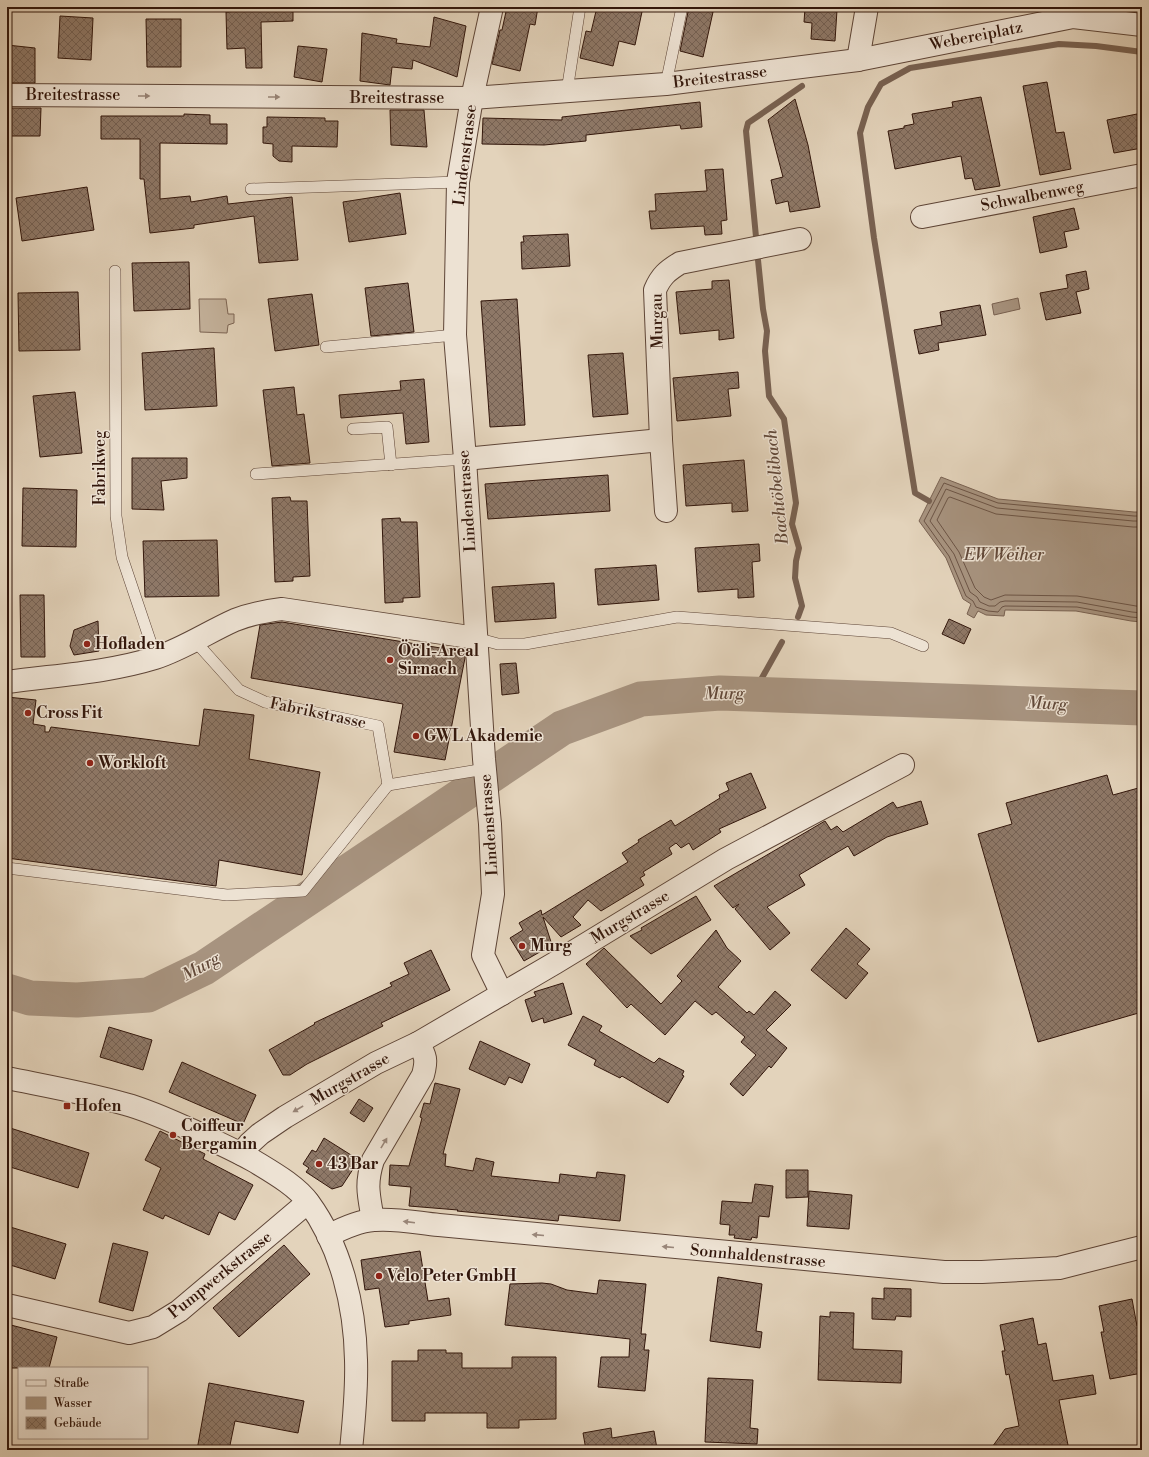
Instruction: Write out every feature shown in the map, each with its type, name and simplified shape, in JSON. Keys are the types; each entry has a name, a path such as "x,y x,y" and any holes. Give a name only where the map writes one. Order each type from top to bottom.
{"street":[{"name":"Lindenstrasse","path":"492,7 472,98 458,182 455,335 465,459 484,764 490,824 493,894 483,955 502,994"},
{"path":"858,60 867,7"},
{"name":"Webereiplatz","path":"858,60 1074,12 1142,25"},
{"name":"Breitestrasse","path":"7,95 472,98 666,84 858,60"},
{"name":"Schwalbenweg","path":"922,217 1142,175"},
{"name":"Murgau","path":"666,511 661,440 655,290 659,280 680,263 800,239"},
{"path":"465,459 661,440"},
{"path":"7,682 113,669 156,658 195,641 235,620 258,612 282,609 476,638"},
{"name":"Murgstrasse","path":"241,1154 260,1134 285,1117 376,1063 418,1043 555,963 726,859 903,765"},
{"path":"328,1236 357,1223 373,1220 367,1186 373,1160 423,1075 427,1063 425,1054 418,1043"},
{"path":"7,1078 125,1104 161,1116 241,1154 272,1172 292,1187 308,1202 320,1220 336,1254 346,1286 353,1325 356,1359 356,1391 351,1450"},
{"name":"Pumpwerkstrasse","path":"7,1305 129,1333 153,1327 179,1312 308,1202"},
{"name":"Sonnhaldenstrasse","path":"373,1220 388,1219 454,1227 944,1272 982,1272 1059,1268 1142,1247"}],"lane":[{"path":"567,91 580,7"},
{"path":"666,84 682,7"},
{"path":"251,189 458,182"},
{"name":"Fabrikweg","path":"115,271 116,516 122,557 156,658"},
{"path":"326,347 455,335"},
{"path":"353,429 387,426 391,465"},
{"path":"256,474 465,459"},
{"path":"476,638 498,644 525,644 677,617 891,633 923,646"},
{"name":"Fabrikstrasse","path":"195,641 240,690 259,699 266,702 378,726 388,785"},
{"path":"7,868 227,895 303,891 388,785 484,764"}],"shaded area":[{"path":"199,299 226,299 228,314 234,314 234,323 228,325 227,333 200,332"}],"water":[{"path":"1018,298 1020,309 994,315 992,304"},
{"name":"EW Weiher","path":"941,477 998,499 1142,512 1142,622 1076,611 1005,610 1004,616 986,615 978,611 974,618 967,614 971,604 963,599 946,558 919,521"}],"building":[{"path":"239,7 293,7 293,21 261,22 262,68 246,68 245,48 227,49 226,12 239,11"},
{"path":"507,7 538,7 535,25 530,24 520,71 492,64"},
{"path":"597,7 643,7 635,45 619,41 613,66 580,58 586,31 591,32"},
{"path":"689,7 713,12 703,57 680,51"},
{"path":"805,8 837,10 835,41 811,39 812,23 804,22"},
{"path":"60,16 93,18 91,60 58,58"},
{"path":"434,17 466,26 457,77 413,60 412,69 392,67 390,85 360,81 362,33 397,39 396,43 430,47"},
{"path":"146,19 181,19 181,67 147,67"},
{"path":"7,45 35,48 35,83 11,83 11,77 7,76"},
{"path":"298,46 327,49 322,82 294,77"},
{"path":"1047,82 1056,133 1064,132 1071,169 1040,175 1023,86"},
{"path":"981,97 1000,186 975,190 972,178 965,179 961,156 895,169 888,131 904,128 904,126 914,124 912,114 953,107 952,102"},
{"path":"795,99 808,145 820,207 790,212 788,201 776,204 771,180 783,177 768,120"},
{"path":"700,102 702,127 681,129 680,125 586,135 586,141 544,145 482,144 483,118 562,120 562,117"},
{"path":"11,108 41,108 40,136 10,136"},
{"path":"390,110 424,110 427,147 391,145"},
{"path":"184,114 210,115 210,124 227,124 227,144 160,143 160,199 190,196 191,202 227,196 228,204 292,197 298,260 259,263 254,216 194,225 194,228 150,233 144,179 140,179 140,139 101,139 101,116 184,116"},
{"path":"1137,114 1142,137 1142,148 1114,153 1107,120"},
{"path":"267,117 325,118 325,121 338,121 337,147 292,146 292,162 279,161 273,156 273,144 263,143 263,127 267,127"},
{"path":"723,169 727,220 721,221 722,234 705,235 704,226 651,229 649,211 656,211 655,194 707,191 705,170"},
{"path":"87,187 94,230 22,241 16,198"},
{"path":"400,193 406,234 349,242 343,202"},
{"path":"1074,208 1079,229 1064,232 1067,247 1040,253 1033,217"},
{"path":"568,234 570,266 522,269 521,242 524,242 523,236"},
{"path":"189,262 190,309 134,311 132,263"},
{"path":"1086,271 1089,289 1076,292 1081,313 1046,320 1040,293 1068,288 1066,275"},
{"path":"729,280 734,338 719,340 719,330 680,334 676,292 712,289 712,281"},
{"path":"408,283 414,332 371,336 365,288"},
{"path":"78,292 80,350 19,351 18,293"},
{"path":"312,294 319,345 275,351 268,299"},
{"path":"517,299 525,425 490,427 481,301"},
{"path":"980,305 986,335 938,343 939,350 919,354 914,330 942,325 940,312"},
{"path":"214,348 217,406 145,410 142,353"},
{"path":"623,353 628,414 593,417 588,355"},
{"path":"738,372 739,388 728,389 731,416 677,421 673,378"},
{"path":"424,379 429,442 406,444 403,413 341,418 339,395 401,390 400,381"},
{"path":"294,387 297,415 304,414 310,463 272,466 263,390"},
{"path":"75,392 82,453 40,457 33,396"},
{"path":"132,458 187,458 187,478 161,481 164,510 132,509"},
{"path":"744,460 748,511 732,512 732,503 686,506 683,465"},
{"path":"608,475 610,511 488,519 485,484"},
{"path":"23,488 77,490 76,547 22,546"},
{"path":"290,497 291,501 307,501 310,576 293,577 293,581 275,582 272,498"},
{"path":"400,518 401,522 417,522 420,597 403,598 403,602 385,603 382,519"},
{"path":"217,540 219,596 145,597 143,541"},
{"path":"759,544 760,561 752,562 754,597 738,598 738,589 698,592 695,548"},
{"path":"656,565 659,600 598,605 595,569"},
{"path":"554,583 556,618 495,622 492,587"},
{"path":"20,595 44,595 45,657 21,657"},
{"path":"949,619 971,629 964,644 942,634"},
{"path":"98,621 99,651 74,655 70,646 74,630"},
{"path":"282,622 465,652 445,760 394,752 403,704 251,678 260,625"},
{"path":"516,663 519,693 502,695 500,664"},
{"path":"7,697 36,700 33,724 45,726 45,732 49,732 51,727 199,746 204,709 254,715 249,759 320,772 302,875 219,860 216,886 7,858"},
{"path":"751,773 766,808 719,829 721,832 693,850 689,843 681,848 676,843 669,848 672,854 643,872 645,875 640,878 644,885 601,911 588,900 573,917 581,925 561,937 543,917 552,945 524,961 510,938 523,930 519,923 541,910 542,915 628,862 622,853 639,842 638,840 671,820 675,826 720,798 719,795 729,790 726,783"},
{"path":"1107,775 1113,795 1142,787 1142,1012 1038,1042 978,834 1012,824 1006,803"},
{"path":"921,801 928,824 887,837 854,856 848,846 799,875 805,885 767,907 790,933 770,950 735,909 739,904 733,908 714,886 825,821 831,830 837,826 843,832 893,802 897,808"},
{"path":"696,896 711,920 651,954 630,936 642,930 641,928"},
{"path":"846,928 870,949 857,964 868,973 846,999 811,970"},
{"path":"716,930 727,948 741,961 718,987 747,1013 749,1011 754,1015 775,991 791,1005 766,1030 787,1048 771,1068 769,1066 743,1096 730,1084 756,1055 741,1042 745,1037 716,1012 712,1015 695,1001 665,1035 631,1004 627,1008 586,964 604,948 661,1004 682,981 677,976"},
{"path":"431,950 450,990 381,1023 383,1026 307,1064 290,1075 283,1075 269,1050 315,1024 314,1023 392,986 390,983 409,974 404,963"},
{"path":"563,983 572,1014 544,1023 543,1018 532,1022 525,1000 536,996 534,992"},
{"path":"583,1016 602,1026 599,1031 654,1063 659,1058 684,1071 682,1075 684,1076 668,1103 622,1076 620,1078 594,1065 596,1060 568,1045"},
{"path":"109,1027 152,1040 143,1070 100,1057"},
{"path":"480,1041 530,1064 522,1083 509,1077 505,1085 469,1069"},
{"path":"182,1062 256,1095 243,1124 169,1092"},
{"path":"435,1083 460,1089 443,1154 446,1154 445,1166 473,1171 476,1158 494,1162 491,1176 559,1183 560,1174 596,1178 597,1172 625,1175 620,1221 559,1215 558,1221 409,1206 411,1187 389,1185 390,1165 409,1166 422,1118 420,1117 424,1103 430,1104"},
{"path":"359,1099 373,1108 364,1122 350,1113"},
{"path":"7,1127 89,1153 78,1188 7,1166"},
{"path":"160,1131 205,1154 203,1159 253,1185 235,1220 219,1212 209,1235 165,1215 163,1219 143,1210 161,1168 145,1160"},
{"path":"324,1138 359,1160 342,1186 332,1189 306,1172 309,1168 303,1164 312,1150 316,1152"},
{"path":"786,1170 808,1170 808,1197 786,1198"},
{"path":"755,1184 773,1186 769,1217 759,1216 757,1238 752,1237 751,1240 734,1238 735,1235 729,1235 730,1225 720,1224 722,1201 752,1203"},
{"path":"809,1191 852,1195 849,1229 807,1226"},
{"path":"7,1226 66,1244 55,1279 7,1264"},
{"path":"113,1243 148,1252 133,1311 99,1302"},
{"path":"284,1245 310,1274 239,1337 213,1308"},
{"path":"420,1251 428,1301 449,1298 451,1315 409,1321 409,1324 385,1327 379,1288 365,1290 361,1260"},
{"path":"718,1277 762,1284 756,1331 762,1332 760,1348 710,1341"},
{"path":"599,1280 646,1284 641,1334 646,1334 644,1350 649,1350 645,1391 598,1387 601,1357 629,1357 630,1339 505,1325 510,1284 551,1284 567,1290 597,1294"},
{"path":"884,1288 911,1289 911,1317 896,1316 895,1320 872,1319 872,1298 884,1299"},
{"path":"1132,1299 1137,1326 1142,1325 1142,1373 1110,1379 1101,1332 1104,1332 1099,1306"},
{"path":"830,1312 854,1313 853,1349 902,1351 901,1383 818,1380 820,1316 830,1317"},
{"path":"1033,1318 1038,1345 1046,1343 1053,1381 1093,1375 1096,1394 1059,1400 1069,1450 990,1450 1005,1429 1019,1426 1009,1374 1006,1375 1002,1351 1005,1351 1000,1325"},
{"path":"7,1324 57,1337 49,1367 7,1368"},
{"path":"418,1350 446,1350 446,1353 462,1353 462,1368 512,1368 512,1357 556,1357 556,1419 519,1420 519,1428 487,1428 487,1413 425,1413 425,1421 392,1421 392,1361 418,1361"},
{"path":"708,1378 753,1380 750,1428 758,1429 757,1444 705,1442"},
{"path":"209,1383 304,1401 298,1433 235,1421 229,1450 197,1450"},
{"path":"611,1428 612,1438 654,1431 657,1449 586,1450 583,1433"}],"waterway":[{"path":"929,501 915,493 874,238 860,133 868,107 881,84 910,68 1059,44 1096,46 1142,52"},
{"name":"Bachtöbelibach","path":"756,237 746,131 748,123 802,86"},
{"name":"Bachtöbelibach","path":"758,260 763,309 767,331 765,351 769,396 784,419 796,503 792,524 799,548 796,561 795,578 802,606 798,617"},
{"path":"753,694 782,642"},
{"name":"Murg","path":"7,991 30,998 77,1000 148,995 204,968 562,728 641,699 720,693 1142,708"}],"place":[{"name":"Hofladen","path":"87,644"},
{"name":"Ööli-Areal Sirnach","path":"390,660"},
{"name":"Cross Fit","path":"28,713"},
{"name":"GWL Akademie","path":"416,736"},
{"name":"Workloft","path":"90,763"},
{"name":"Murg","path":"522,946"},
{"name":"Hofen","path":"67,1106"},
{"name":"Coiffeur Bergamin","path":"173,1135"},
{"name":"43 Bar","path":"319,1164"},
{"name":"Velo Peter GmbH","path":"379,1276"}]}
